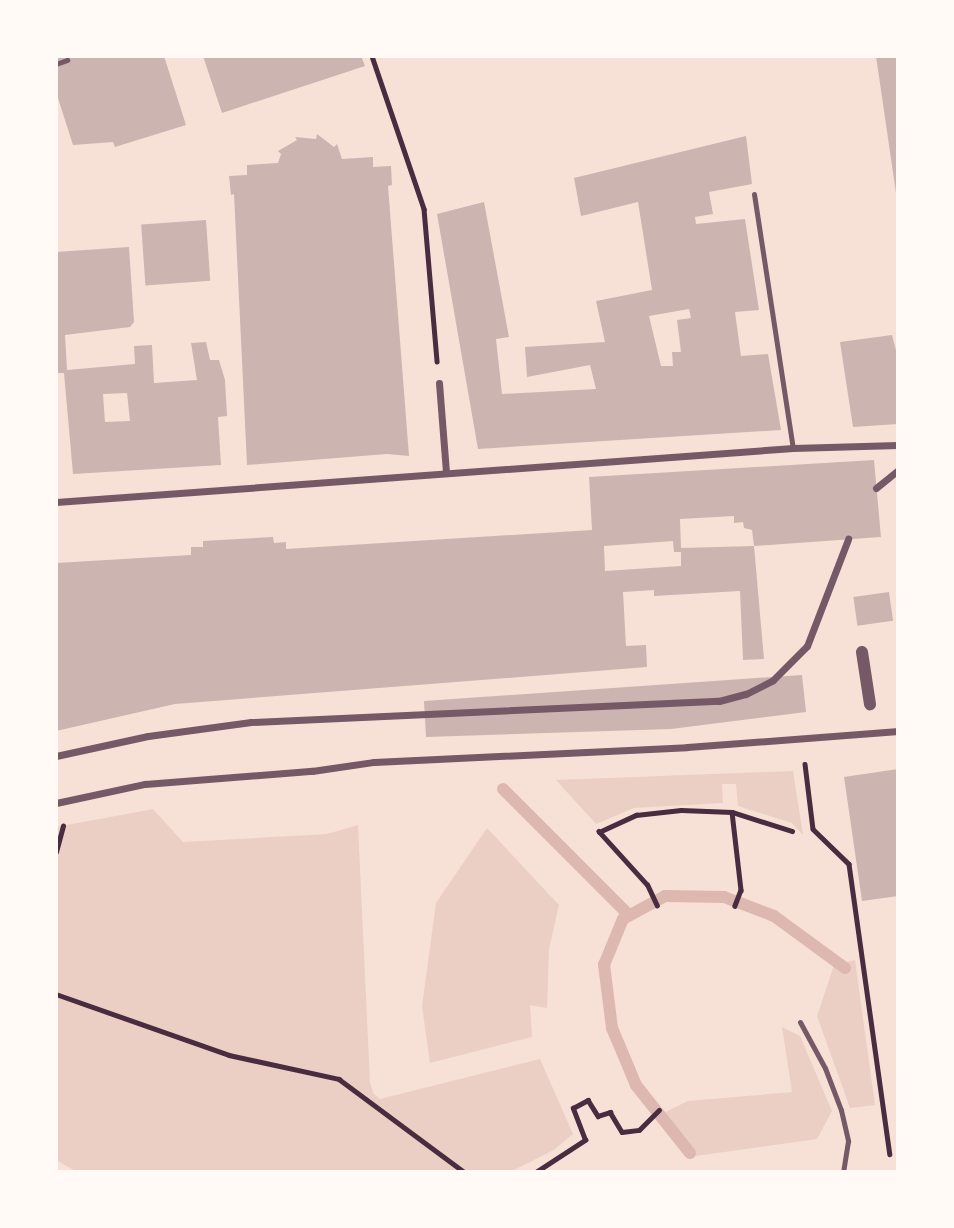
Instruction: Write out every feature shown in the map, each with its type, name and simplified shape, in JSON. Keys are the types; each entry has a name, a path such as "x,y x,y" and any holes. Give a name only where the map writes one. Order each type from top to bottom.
{"street":[{"path":"439,383 446,472"},
{"path":"56,502 793,448 898,446"},
{"path":"876,488 898,470"},
{"path":"56,756 148,736 251,722 719,701 746,694 773,680 807,646 848,539"},
{"path":"862,652 870,704"},
{"path":"56,803 145,784 312,771 374,762 687,747 802,736 898,731"}],"lane":[{"path":"56,64 67,60"},
{"path":"754,194 793,448"},
{"path":"800,1022 825,1068 841,1110 848,1141 843,1172"}],"path":[{"path":"372,56 424,209 438,366"},
{"path":"802,736 813,829 849,864 890,1154"},
{"path":"657,906 651,891 599,832 617,821 656,811 732,812 792,831"},
{"path":"732,812 741,890 735,906"},
{"path":"56,994 229,1055 339,1079 464,1172"},
{"path":"536,1172 585,1140 573,1108 588,1100 598,1116 610,1112 622,1132 639,1130 659,1110"}],"shaded area":[{"path":"793,771 803,835 792,823 738,806 736,784 722,784 723,803 634,808 596,824 556,780"},
{"path":"153,809 183,842 327,834 358,825 370,1083 374,1094 380,1099 540,1059 573,1134 554,1150 510,1172 77,1172 56,1160 56,827"},
{"path":"487,828 559,905 549,949 547,1008 530,1005 532,1037 430,1063 422,1006 436,903"},
{"path":"855,960 875,1105 850,1108 817,1016 834,965"},
{"path":"782,1027 800,1036 832,1111 817,1139 696,1156 661,1114 688,1101 792,1092"}],"building":[{"path":"56,56 164,56 186,125 115,147 113,142 73,145 56,92"},
{"path":"203,56 361,56 365,66 222,113"},
{"path":"876,56 898,56 898,193 896,193"},
{"path":"317,134 334,147 337,144 342,159 373,157 373,167 391,166 392,185 388,186 409,456 387,454 247,465 234,194 231,195 229,176 247,175 247,165 278,163 281,154 278,151 297,140 295,137 316,139"},
{"path":"746,136 752,184 709,192 713,214 695,217 696,224 745,219 759,310 735,312 741,356 768,354 781,430 478,449 437,214 484,202 509,337 496,339 502,394 596,389 590,365 527,377 525,347 605,342 596,301 652,290 638,202 581,216 574,178","holes":["689,309 691,318 677,320 681,352 672,352 673,366 661,366 649,316"]},
{"path":"206,220 210,281 145,285 141,225"},
{"path":"129,247 134,322 130,327 65,335 67,370 135,364 134,346 152,345 154,383 197,380 191,343 206,342 210,360 219,360 225,380 227,416 218,417 221,465 73,474 64,373 56,373 56,252","holes":["127,393 130,421 105,422 103,394"]},
{"path":"892,335 898,358 898,424 853,427 840,342"},
{"path":"874,460 881,537 754,546 764,659 743,660 740,591 654,596 654,590 623,592 626,646 646,645 647,667 175,704 56,731 56,563 191,555 191,547 203,547 203,541 273,537 274,543 286,542 286,549 592,530 589,477","holes":["734,516 734,523 743,522 744,528 752,530 754,546 681,548 680,519","673,541 674,552 681,552 681,566 605,571 604,546"]},
{"path":"889,592 893,621 857,626 853,597"},
{"path":"802,675 806,712 671,729 426,737 424,701"},
{"path":"898,769 898,896 862,901 844,777"}],"waterway":[{"path":"503,789 628,914"},
{"path":"690,1153 636,1085 612,1028 604,965 623,919 665,896 724,897 774,916 845,968"}]}
